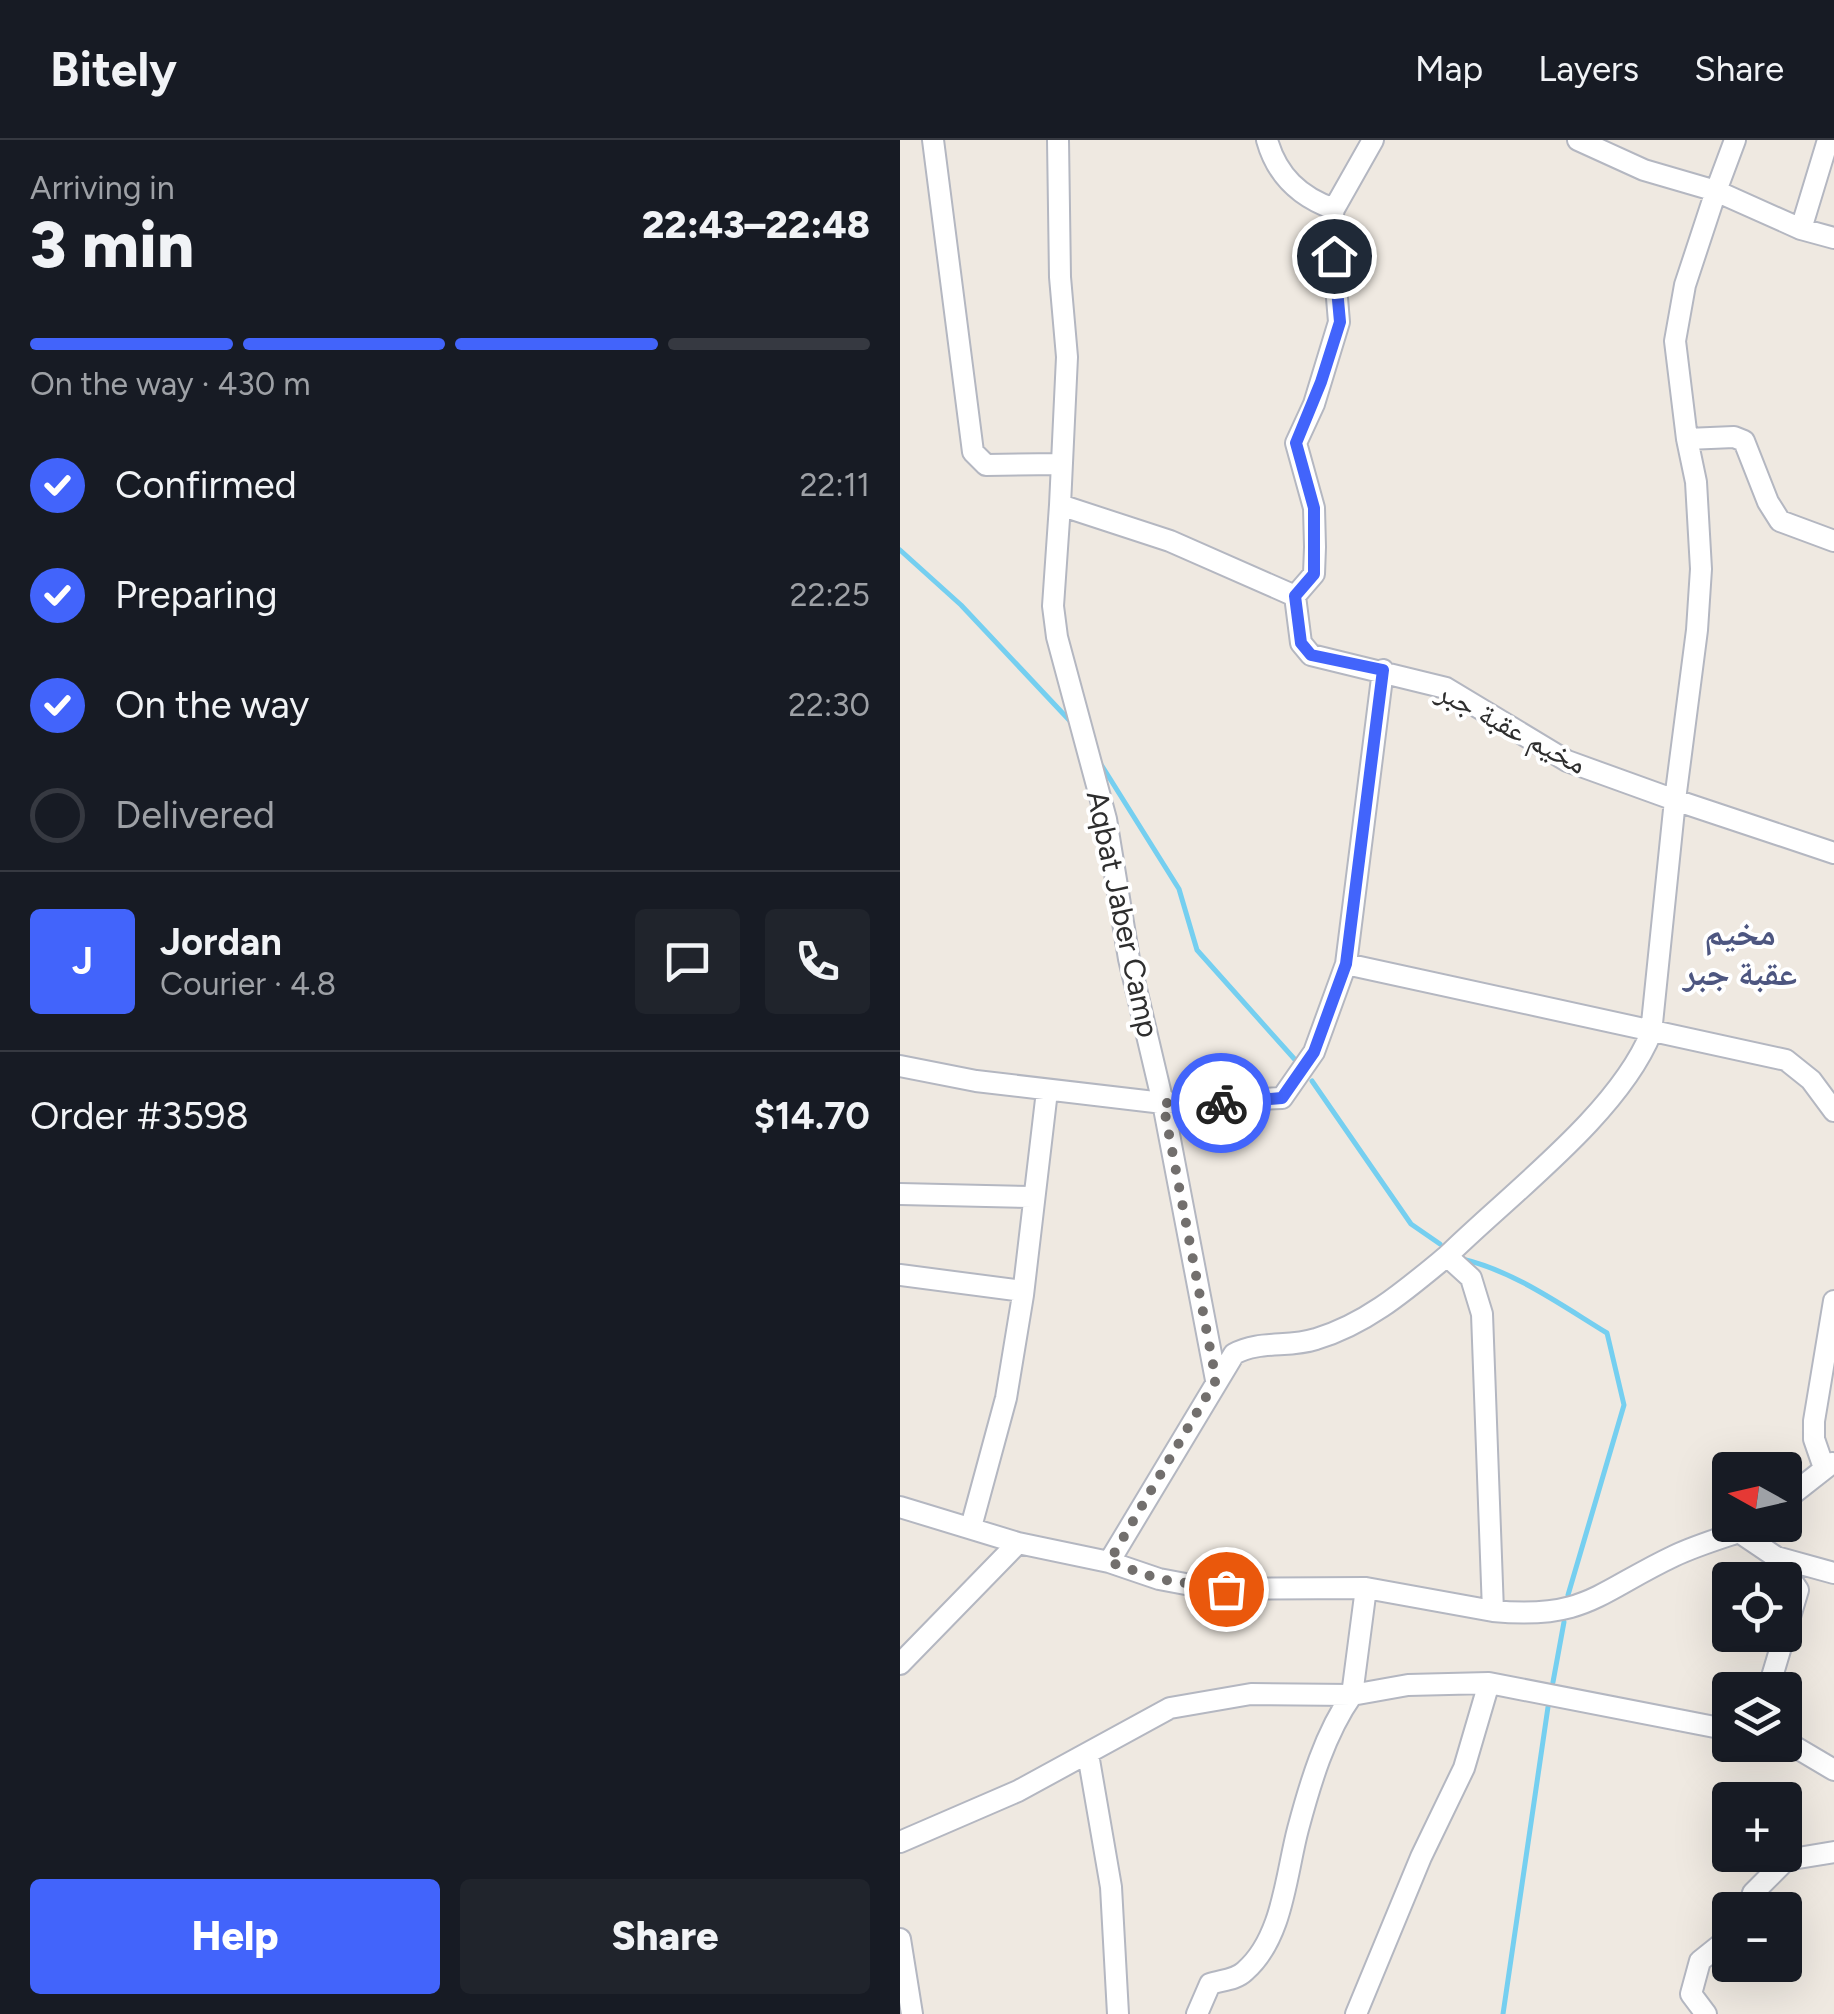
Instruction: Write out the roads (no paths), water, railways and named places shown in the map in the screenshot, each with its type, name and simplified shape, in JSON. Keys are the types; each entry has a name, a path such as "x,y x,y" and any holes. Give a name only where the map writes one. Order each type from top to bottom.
{"street":[{"path":"933,140 973,452 986,464 1061,464"},
{"name":"Aqbat Jaber Camp","path":"1058,140 1059,260 1066,357 1053,606 1057,637 1106,818 1129,959 1163,1103 1216,1380"},
{"path":"1267,140 1274,164 1290,182 1304,196 1334,209"},
{"path":"1060,505 1170,541 1295,596 1314,574 1314,508 1296,443 1319,390 1340,322 1334,209 1374,140"},
{"path":"1578,140 1644,170 1716,191 1834,238"},
{"path":"1109,1562 1234,1354 1254,1345 1301,1344 1337,1332 1398,1296 1447,1256 1608,1102 1640,1058 1650,1033 1692,680 1701,569 1696,482 1676,358 1677,325 1689,272 1735,140"},
{"path":"1801,228 1828,140"},
{"path":"1687,439 1734,437 1744,441 1768,502 1780,521 1834,541"},
{"name":"مخيم عقبة جبر","path":"1295,596 1301,643 1311,655 1446,688 1566,761 1834,853"},
{"path":"900,1066 1047,1091 1163,1103 1282,1098 1314,1052 1346,964 1383,670"},
{"path":"1346,964 1786,1060 1811,1080 1834,1112"},
{"path":"971,1528 1006,1398 1047,1091"},
{"path":"900,1194 1032,1198"},
{"path":"1447,1256 1471,1278 1482,1314 1492,1610"},
{"path":"900,1275 1023,1291"},
{"path":"1802,1486 1829,1464 1814,1438 1814,1421 1834,1301"},
{"path":"1208,1327 1228,1347 1241,1350"},
{"path":"900,1507 1018,1542 1212,1589 1366,1588 1524,1614 1580,1605 1612,1592 1676,1555 1712,1541"},
{"path":"900,1664 1018,1542"},
{"path":"1759,1542 1798,1590 1797,1606 1774,1672"},
{"path":"1776,1558 1834,1573"},
{"path":"1197,2014 1210,1984 1246,1971 1268,1938 1312,1783 1352,1694 1366,1588"},
{"path":"1356,2014 1464,1768 1490,1683"},
{"path":"900,1842 952,1822 1088,1754 1148,1718 1192,1702 1251,1694 1352,1694 1408,1685 1490,1683 1712,1726"},
{"path":"1802,1750 1834,1770"},
{"path":"1088,1754 1111,1887 1118,2014"},
{"path":"1753,1892 1786,1860 1834,1852"},
{"path":"900,1939 912,2014"},
{"path":"1706,2014 1692,1994 1700,1960 1712,1951"}],"waterway":[{"path":"900,550 961,605 1071,722"},
{"path":"1102,766 1179,889 1197,950 1298,1063"},
{"path":"1312,1081 1411,1224 1440,1244"},
{"path":"1462,1259 1519,1280 1607,1333 1624,1405 1568,1595"},
{"path":"1553,1682 1564,1622"},
{"path":"1503,2014 1548,1707"}],"district":[{"name":"مخيم عقبة جبر","path":"1740,953"}]}
